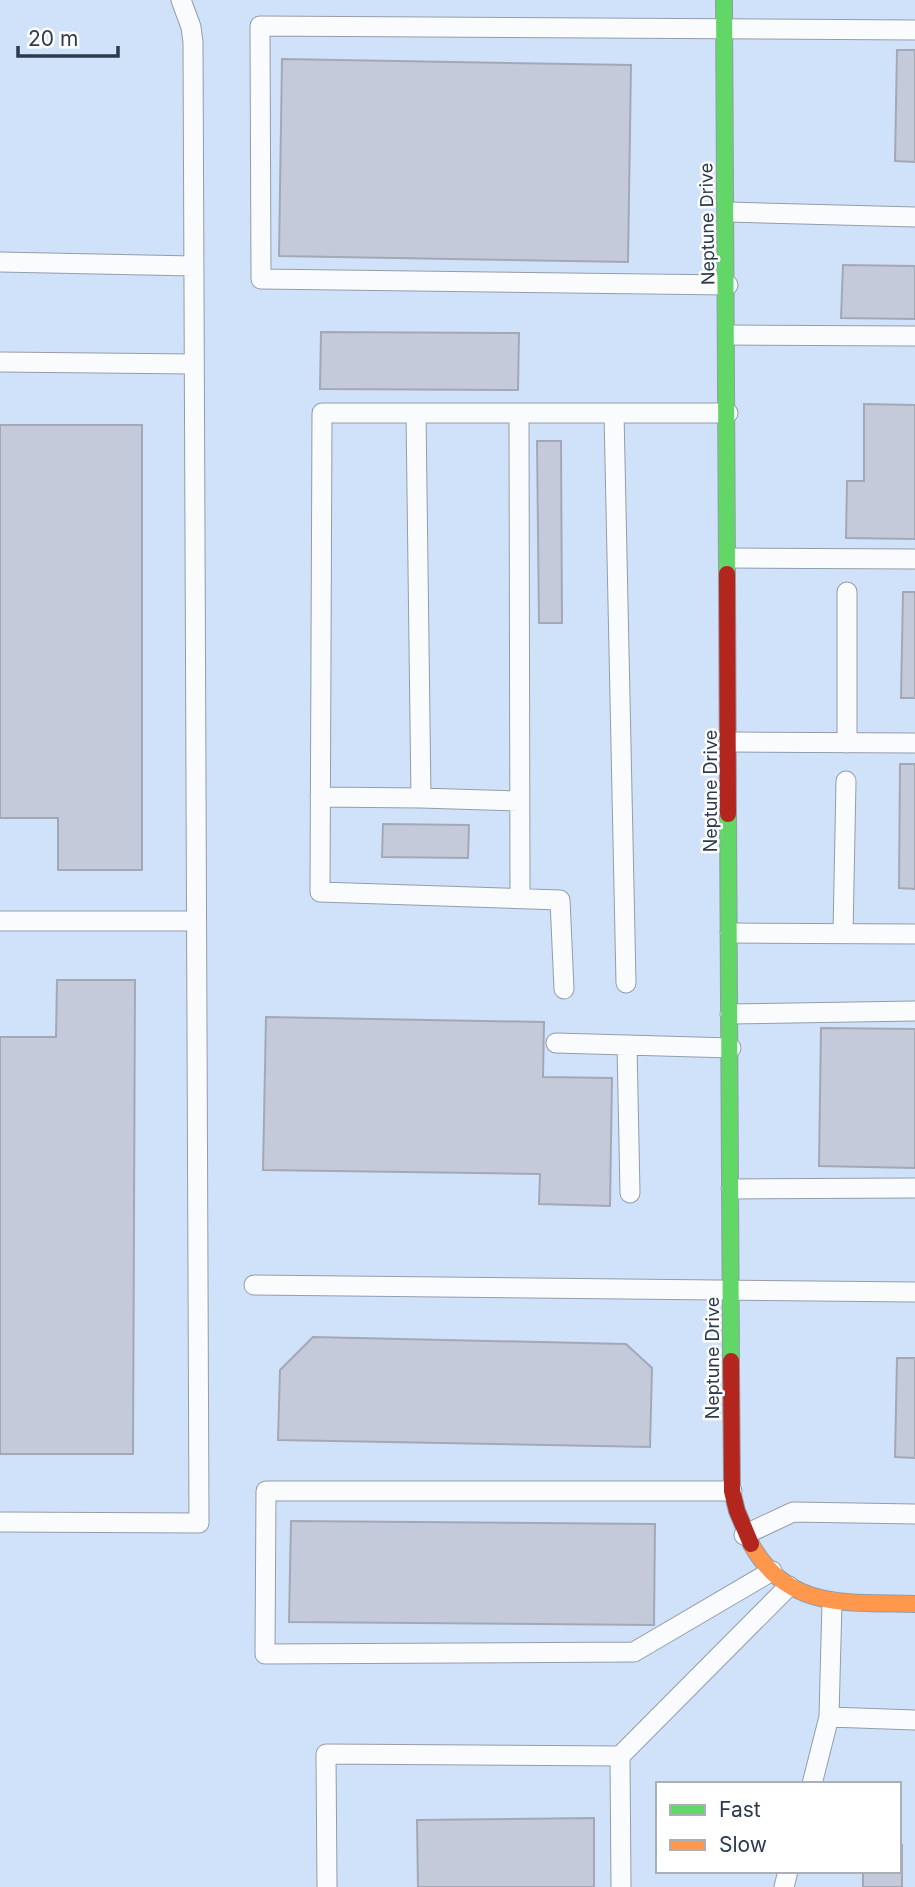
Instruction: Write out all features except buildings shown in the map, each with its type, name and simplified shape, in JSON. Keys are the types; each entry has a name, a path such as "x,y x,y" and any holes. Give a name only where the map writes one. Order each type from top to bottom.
{"street":[{"name":"Neptune Drive","path":"724,0 728,335 732,1491 744,1535 756,1554 789,1586"},
{"path":"789,1586 832,1602 915,1604"}],"lane":[{"path":"0,1522 199,1523 193,42 191,27 181,0"},
{"path":"727,285 261,279 260,26 915,30"},
{"path":"727,212 915,216"},
{"path":"0,262 193,266"},
{"path":"728,335 915,336"},
{"path":"0,362 194,364"},
{"path":"564,989 560,900 320,892 321,413 728,413"},
{"path":"416,413 421,798"},
{"path":"519,413 520,898"},
{"path":"614,413 626,983"},
{"path":"729,558 915,559"},
{"path":"847,592 847,743"},
{"path":"729,742 915,743"},
{"path":"843,933 846,781"},
{"path":"320,797 520,801"},
{"path":"0,921 196,921"},
{"path":"730,933 915,933"},
{"path":"730,1014 915,1011"},
{"path":"556,1043 731,1048"},
{"path":"628,1045 630,1193"},
{"path":"731,1189 915,1188"},
{"path":"254,1284 915,1292"},
{"path":"732,1491 267,1491 265,1654 634,1651 772,1571"},
{"path":"744,1535 793,1513 915,1514"},
{"path":"621,1887 620,1756 789,1586"},
{"path":"813,1782 830,1717 832,1602"},
{"path":"830,1717 915,1720"},
{"path":"327,1887 326,1754 620,1756"}],"shaded area":[{"path":"0,0 915,0 915,1887 0,1887"}],"traffic: fast":[{"path":"724,0 727,574"},
{"path":"728,814 731,1361"}],"traffic: slow":[{"path":"751,1544 766,1566 783,1581 802,1592 844,1602 915,1604"}],"traffic: jam":[{"path":"727,574 728,814"},
{"path":"731,1361 732,1491 751,1544"}]}
